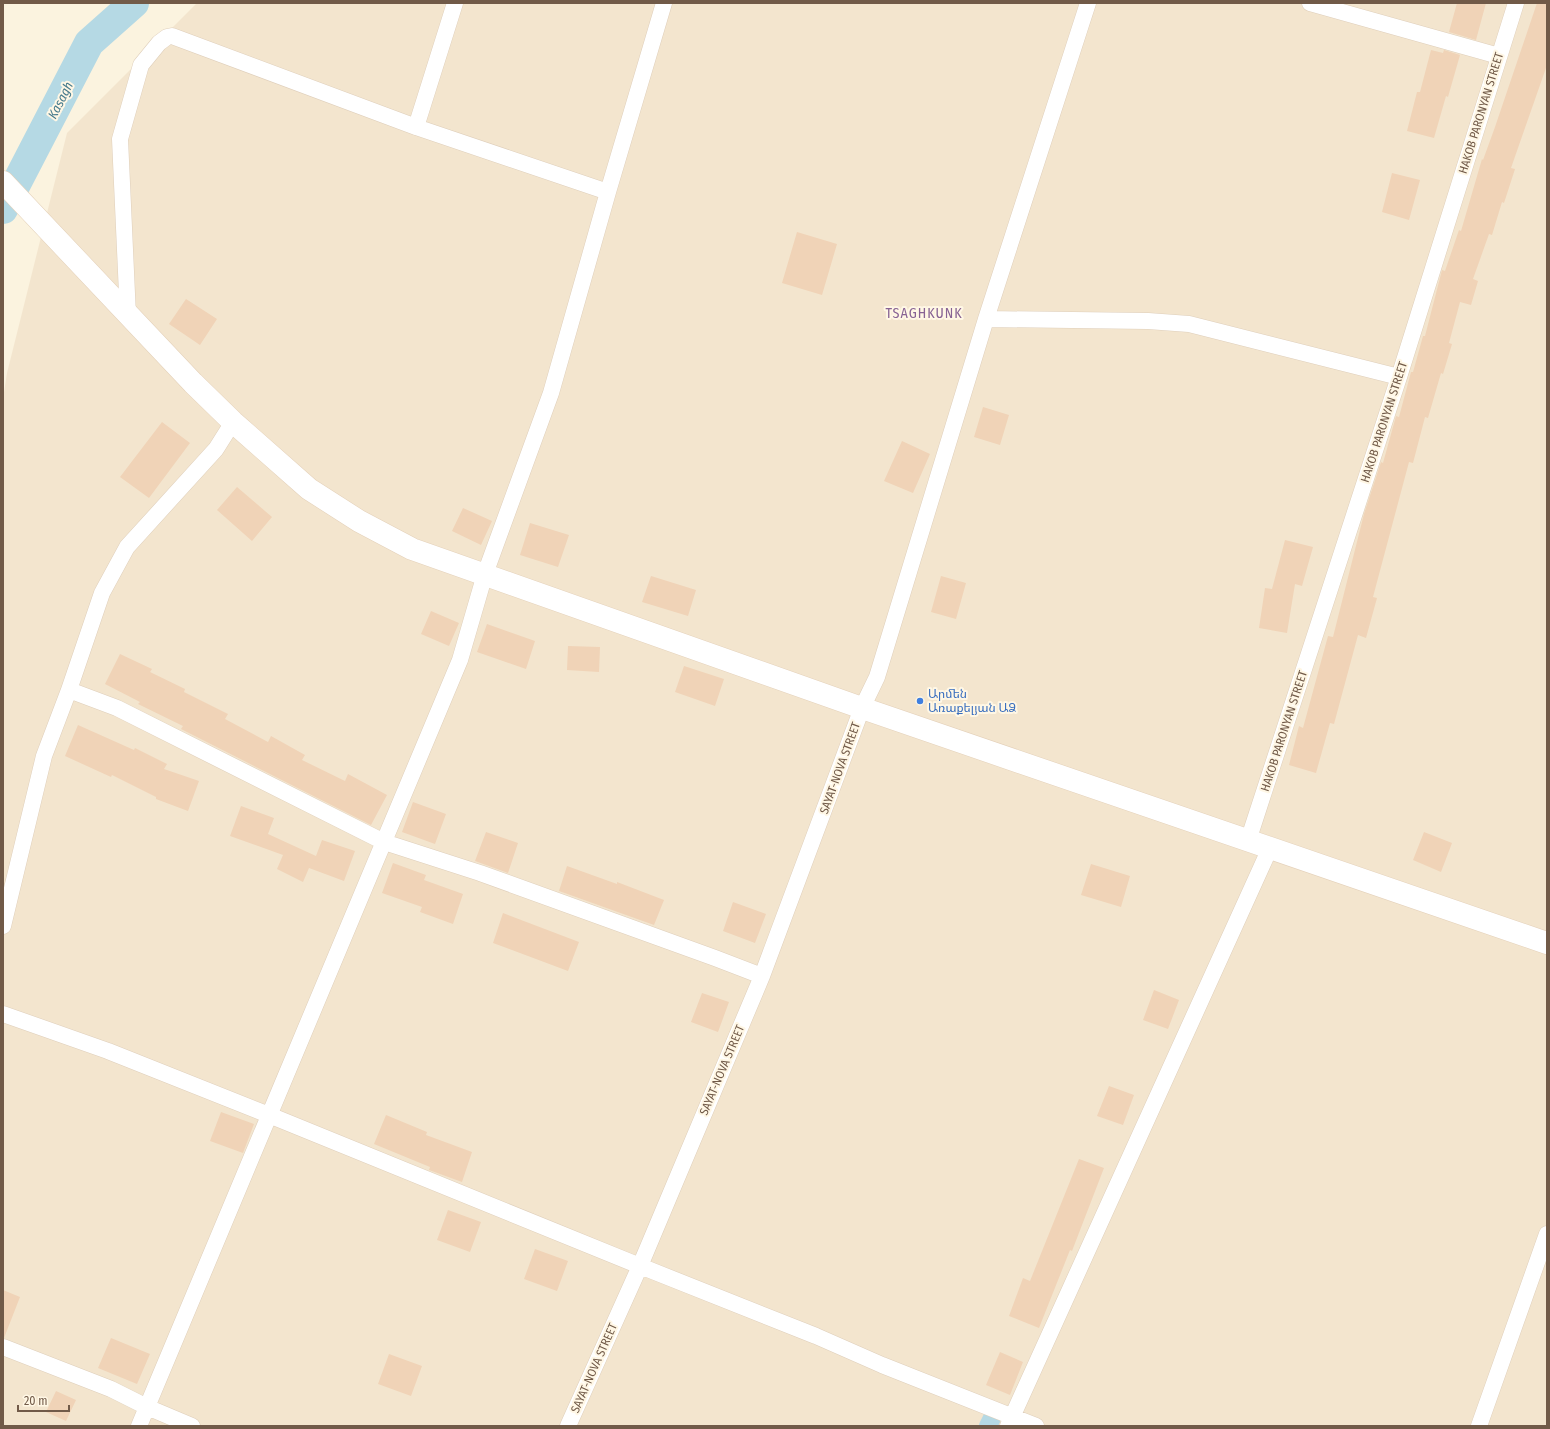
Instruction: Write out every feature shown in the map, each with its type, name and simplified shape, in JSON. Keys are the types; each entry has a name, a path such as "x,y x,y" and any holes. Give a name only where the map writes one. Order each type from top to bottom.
{"main road":[{"path":"3,182 128,316 233,422 309,488 359,520 412,549 862,708 1547,943"}],"street":[{"path":"416,127 455,3"},
{"path":"139,1426 460,660 485,574 551,393 664,3"},
{"name":"SAYAT-NOVA STREET","path":"568,1426 640,1266 762,976 862,708 877,677 986,319 1088,3"},
{"path":"1310,3 1499,56"},
{"name":"HAKOB PARONYAN STREET","path":"1248,841 1399,377 1516,3"},
{"path":"128,316 120,139 141,65 159,43 167,37 172,36 416,127 608,192"},
{"path":"986,319 1148,321 1189,324 1399,377"},
{"path":"3,926 44,756 69,690 102,594 126,547 216,449 233,422"},
{"path":"69,690 117,708 384,842 480,874 762,976"},
{"path":"1010,1421 1270,848"},
{"path":"3,1014 108,1051 816,1336 1010,1421 1036,1426"},
{"path":"1479,1426 1547,1234"},
{"path":"3,1348 111,1390 192,1426"}],"shaded area":[{"name":"TSAGHKUNK","path":"197,3 1547,3 1547,1426 3,1426 3,399 7,373 67,133"}],"building":[{"path":"1457,3 1486,3 1476,40 1449,32"},
{"path":"1537,3 1547,3 1547,65 1511,168 1515,169 1504,203 1502,202 1492,235 1489,234 1473,279 1478,281 1471,305 1460,302 1449,343 1452,344 1443,374 1441,373 1428,418 1425,417 1413,463 1409,462 1373,597 1377,598 1366,638 1358,635 1334,724 1330,723 1316,773 1289,765 1299,726 1303,728 1328,636 1333,637 1364,514 1381,462 1383,463 1396,416 1399,417 1411,372 1413,372 1423,336 1425,336 1442,270 1445,271 1459,230 1461,231 1482,159 1483,160 1495,127"},
{"path":"1431,50 1443,53 1444,50 1460,55 1434,138 1407,131 1417,92 1420,92"},
{"path":"1392,173 1420,180 1409,220 1382,212"},
{"path":"797,232 837,244 822,295 782,283"},
{"path":"186,299 217,319 200,345 169,324"},
{"path":"983,407 1009,415 1000,445 974,437"},
{"path":"162,422 190,443 149,498 120,477"},
{"path":"902,441 930,454 913,493 884,481"},
{"path":"237,487 272,517 252,541 217,510"},
{"path":"463,508 492,521 481,545 452,531"},
{"path":"530,523 569,535 558,567 520,555"},
{"path":"1285,540 1313,547 1302,586 1295,584 1287,633 1259,628 1265,588 1272,589"},
{"path":"651,576 696,590 688,616 642,602"},
{"path":"941,576 966,583 956,619 931,612"},
{"path":"431,611 459,623 449,646 421,634"},
{"path":"487,624 535,641 526,669 477,652"},
{"path":"568,646 600,647 599,672 567,670"},
{"path":"120,654 152,669 150,672 185,689 184,692 228,714 225,719 268,742 271,736 305,755 302,760 345,781 348,774 387,795 371,825 181,729 183,726 138,704 140,702 105,684"},
{"path":"684,666 724,679 715,706 675,692"},
{"path":"78,725 134,750 135,748 167,764 164,769 199,781 188,811 156,799 156,797 112,775 111,777 65,756"},
{"path":"413,802 446,814 435,844 402,832"},
{"path":"241,806 274,818 268,834 316,856 322,840 355,851 344,881 309,868 303,882 277,869 283,855 230,836"},
{"path":"486,832 518,843 508,873 475,861"},
{"path":"1424,832 1452,843 1441,872 1413,860"},
{"path":"393,863 426,875 424,880 463,894 453,924 420,912 422,907 382,893"},
{"path":"1091,864 1130,876 1121,907 1081,895"},
{"path":"567,866 617,884 617,882 664,900 654,925 559,891"},
{"path":"733,902 766,914 755,943 723,931"},
{"path":"503,913 579,942 568,971 493,943"},
{"path":"1154,990 1179,1000 1168,1029 1143,1020"},
{"path":"702,993 729,1002 718,1032 691,1022"},
{"path":"1109,1086 1134,1095 1123,1125 1097,1116"},
{"path":"221,1112 254,1124 243,1153 210,1141"},
{"path":"386,1115 427,1132 426,1135 472,1152 462,1182 429,1170 430,1167 374,1144"},
{"path":"1079,1159 1104,1168 1072,1251 1070,1250 1039,1328 1009,1316 1023,1278 1030,1281"},
{"path":"448,1210 481,1222 470,1252 437,1240"},
{"path":"535,1249 568,1261 557,1291 524,1279"},
{"path":"3,1290 20,1297 4,1338 3,1338"},
{"path":"111,1338 150,1354 137,1384 98,1368"},
{"path":"1000,1352 1023,1362 1010,1395 986,1385"},
{"path":"389,1354 422,1366 411,1396 378,1384"},
{"path":"56,1391 76,1400 66,1421 46,1412"}],"waterway":[{"name":"Kasagh","path":"3,209 89,43 134,3"},
{"path":"988,1426 992,1418"}],"place":[{"name":"Արմեն Առաքելյան ԱՁ","path":"920,701"}],"district":[{"name":"TSAGHKUNK","path":"924,313"}]}
